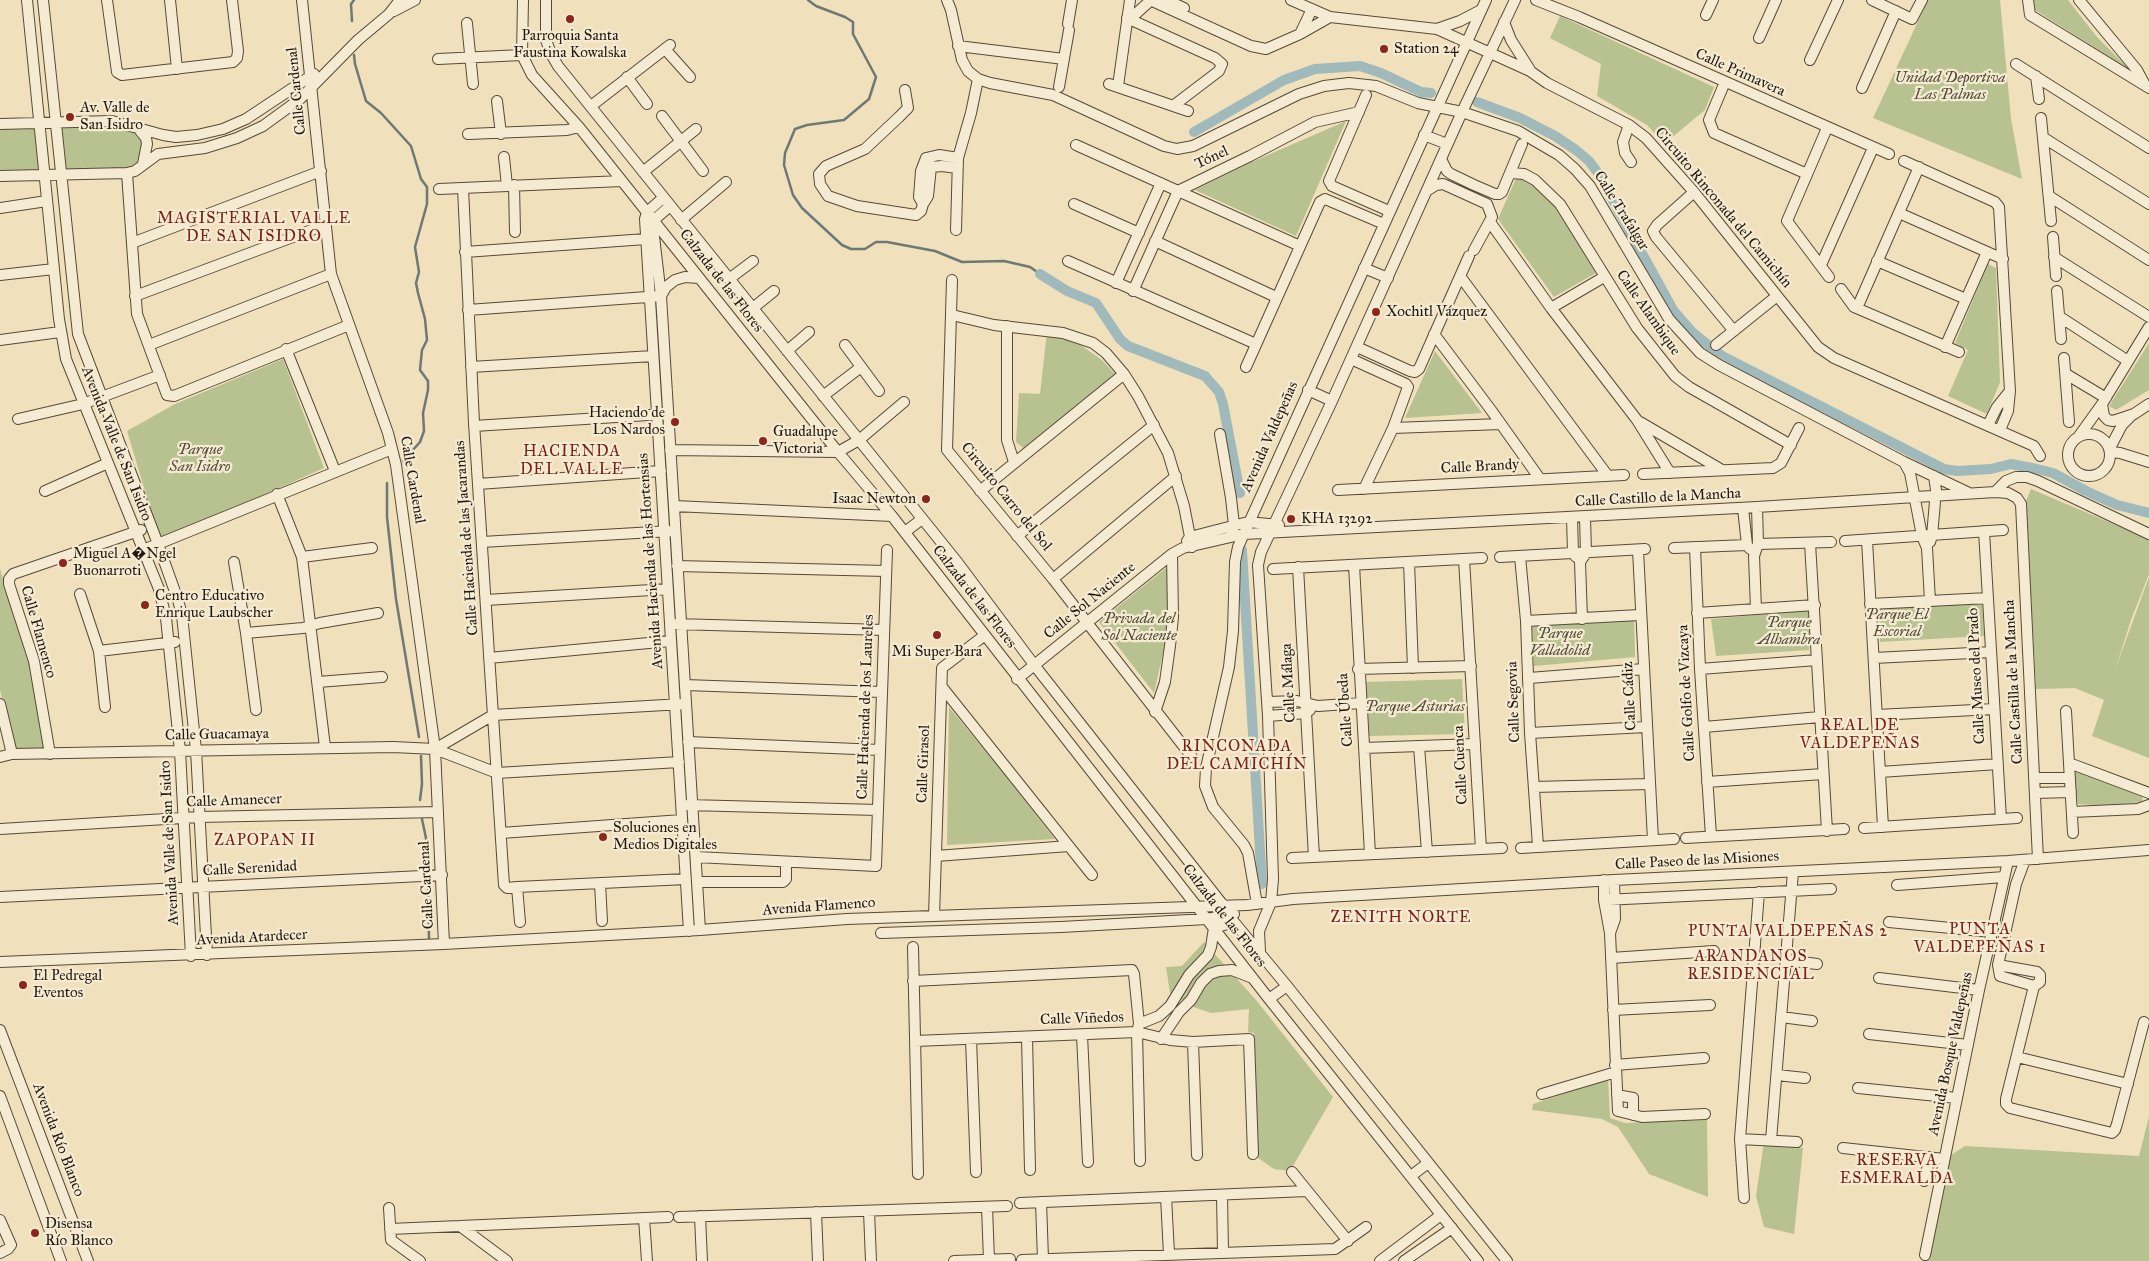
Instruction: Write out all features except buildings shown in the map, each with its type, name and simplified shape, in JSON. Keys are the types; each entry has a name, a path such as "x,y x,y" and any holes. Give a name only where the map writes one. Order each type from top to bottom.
{"street":[{"name":"Avenida Valle de San Isidro","path":"27,0 60,332 66,359 83,404 161,597 169,642 180,751 191,956"},
{"name":"Avenida Valle de San Isidro","path":"43,0 76,325 83,352 178,600 196,750 207,955"},
{"path":"108,0 116,72 122,75 233,62 237,58 232,0"},
{"path":"170,0 177,69"},
{"name":"Calle Cardenal","path":"302,0 331,274 392,449 435,750 444,944"},
{"path":"389,14 400,0"},
{"path":"0,176 135,171 158,154 189,151 237,138 263,126 284,112 312,88 327,70 358,40 389,14 415,0"},
{"name":"Calzada de las Flores","path":"522,0 522,55 532,75 579,127 838,452 905,532 1269,999 1478,1261"},
{"name":"Calzada de las Flores","path":"546,0 546,40 551,54 666,202 922,519 1232,919 1507,1261"},
{"path":"947,0 962,60 968,71 978,79 957,163 956,230"},
{"path":"1059,87 1072,0"},
{"path":"1130,0 1129,19 1113,85 1188,111"},
{"path":"1129,19 1151,0 1185,8"},
{"path":"1166,0 1185,8 1251,46 1266,49 1330,18"},
{"path":"1291,0 1330,18"},
{"name":"Avenida Valdepeñas","path":"1252,904 1248,853 1208,797 1205,779 1229,667 1233,631 1235,562 1238,547 1486,0"},
{"path":"1260,952 1259,931 1271,902 1273,879 1268,702 1258,565 1270,533 1357,347 1447,144 1515,0"},
{"path":"1536,0 1579,17"},
{"path":"1557,0 1579,17"},
{"path":"1706,14 1713,0"},
{"path":"1759,38 1776,0"},
{"path":"1810,60 1838,0"},
{"path":"1872,0 1912,19 1922,0"},
{"path":"2028,0 2030,15 2147,87"},
{"path":"2079,0 2137,70 2147,87"},
{"path":"1300,34 1312,9"},
{"path":"1437,29 1460,22 1481,10"},
{"path":"1862,88 1896,11"},
{"name":"Calle Primavera","path":"1579,17 1889,154"},
{"name":"Circuito Rinconada del Camichín","path":"1330,18 1437,29 1530,71 1547,83 1628,125 1646,138 1694,192 1818,347 1834,358 2034,446 2040,456"},
{"path":"1129,19 1216,58 1222,64 1219,71 1173,106"},
{"path":"1504,22 1511,40 1530,71"},
{"path":"467,23 473,84"},
{"path":"958,46 1064,59"},
{"path":"591,106 667,47 690,77"},
{"path":"438,59 522,55"},
{"path":"2016,64 2149,148"},
{"path":"0,124 112,121 176,137 223,129 258,112 311,76 327,70"},
{"path":"2036,76 2038,99"},
{"path":"627,77 647,104"},
{"name":"Calle Trafalgar","path":"978,79 990,83 1053,94 1087,112 1164,146 1177,149 1193,146 1299,94 1337,84 1376,86 1418,103 1462,112 1518,132 1559,155 1590,186 1669,319 1700,353 1719,365 1904,462 1972,494"},
{"path":"1725,82 1708,120 1714,133 1807,174"},
{"path":"905,90 908,108 866,149 826,166 818,174 820,184 828,196 857,206 916,215 921,211 923,204 919,197 921,171 928,162 939,155 957,163"},
{"path":"1366,95 1329,180 1332,186 1390,211"},
{"path":"497,101 501,134"},
{"name":"Tónel","path":"1178,191 1315,122 1359,112"},
{"path":"662,116 703,171"},
{"path":"2041,118 2051,221"},
{"path":"1628,125 1623,142 1625,153 1631,162"},
{"path":"137,127 146,138 147,144 143,165"},
{"path":"468,134 568,130 579,127"},
{"path":"1827,128 1787,221 1829,277"},
{"path":"644,172 696,129"},
{"path":"1424,135 1447,144"},
{"path":"2044,138 2149,204"},
{"path":"1441,159 1447,171 1462,180 1495,194 1502,192 1522,144"},
{"path":"1076,145 1300,246"},
{"path":"1821,265 1873,148"},
{"path":"504,156 511,186 515,232"},
{"path":"1904,161 1995,202 1998,207 2003,259 2010,391 2008,411 2000,430"},
{"path":"1857,308 1919,167"},
{"path":"132,243 321,171"},
{"path":"127,172 137,314 167,395 171,397 349,325"},
{"name":"Calle Alambique","path":"1510,173 1524,174 1553,195 1566,212 1604,277 1646,340 1675,376 1689,387 1791,445"},
{"path":"1458,190 1462,180"},
{"path":"439,189 622,181"},
{"path":"681,220 726,182"},
{"path":"1116,283 1161,183"},
{"path":"1357,347 1410,371 1415,372 1419,369 1460,276 1490,222 1492,212 1487,204 1458,190 1440,184 1428,190"},
{"name":"Calle Hacienda de las Jacarandas","path":"463,188 474,426 500,833 505,887 517,888"},
{"path":"1133,290 1178,191"},
{"path":"1694,192 1657,225 1654,232 1656,238 1734,331"},
{"path":"2049,196 2149,260"},
{"path":"1246,367 1320,202 1326,199 1384,224"},
{"path":"0,208 47,201"},
{"path":"1361,214 1366,201"},
{"path":"650,216 666,202"},
{"path":"1074,204 1139,233"},
{"path":"1899,213 2003,259"},
{"name":"Avenida Hacienda de las Hortensias","path":"689,931 682,820 687,805 688,742 681,704 670,641 668,588 669,531 674,506 670,450 662,414 653,356 645,219 650,216 660,296 662,414 660,471 669,531 677,566 685,685 681,704 679,762 687,805 696,857 700,930"},
{"path":"1490,222 1551,308 1637,420 1670,473"},
{"path":"136,296 325,225"},
{"path":"2052,237 2056,276"},
{"path":"465,252 646,239"},
{"path":"1155,241 1276,297"},
{"path":"1945,346 1987,252"},
{"path":"2054,258 2149,317"},
{"path":"729,279 753,261"},
{"path":"1068,261 1256,344"},
{"path":"1877,261 1966,299"},
{"path":"1364,268 1388,278"},
{"path":"0,276 54,269"},
{"path":"149,345 331,274"},
{"path":"468,310 660,296 666,287 675,280 685,276 699,278"},
{"path":"1460,276 1608,476"},
{"path":"1551,308 1604,277"},
{"name":"Circuito Carro del Sol","path":"952,280 947,450 1053,579 1192,757"},
{"path":"1841,289 1857,308 1959,352"},
{"path":"2057,290 2061,339"},
{"path":"753,308 774,291"},
{"path":"1716,346 1777,296"},
{"path":"952,315 980,323 1063,333 1087,341 1106,353 1124,374 1168,453 1176,476 1188,544"},
{"path":"2060,317 2128,361"},
{"path":"1008,326 1007,440 1014,462"},
{"path":"2149,327 2104,401 2079,436 2072,442 2068,456 2070,464 2080,475 2096,476 2103,472 2108,467 2110,450 2122,425 2149,404"},
{"path":"0,340 60,332"},
{"path":"787,351 809,332"},
{"path":"1434,334 1540,479"},
{"path":"845,346 879,391"},
{"path":"286,350 335,472"},
{"path":"471,367 653,356"},
{"path":"1372,368 1378,356"},
{"path":"2064,358 2069,422"},
{"path":"1351,359 1406,384 1408,392 1364,489"},
{"path":"823,396 861,367"},
{"path":"980,491 1124,374"},
{"path":"2066,374 2104,401"},
{"path":"18,419 83,404 160,375"},
{"path":"1308,390 1332,401"},
{"path":"1988,425 1997,407 2010,391"},
{"path":"2104,401 2104,416 2108,420 2113,421 2134,414"},
{"path":"670,450 838,452 859,440 904,402"},
{"path":"474,426 662,414"},
{"path":"1637,420 1722,470"},
{"path":"1393,428 1501,424"},
{"path":"1017,536 1154,425"},
{"path":"1644,474 1772,468 1781,463 1799,428"},
{"path":"1220,434 1234,525 1231,537"},
{"path":"2079,436 2097,435 2105,440 2110,450"},
{"path":"143,550 277,494 392,449"},
{"path":"2110,450 2149,462"},
{"path":"1904,462 1910,473 1914,497 1927,536"},
{"path":"45,491 108,463"},
{"path":"478,484 660,471"},
{"path":"1053,579 1176,476"},
{"name":"Calle Brandy","path":"1338,490 1624,476"},
{"path":"1930,601 1927,536 1936,490 1934,476"},
{"path":"1995,492 2006,481 2016,477 2027,477 2149,534"},
{"name":"Calle Castillo de la Mancha","path":"1244,534 1585,517 1995,492 2008,493 2017,498 2021,504"},
{"path":"277,494 302,557 325,747"},
{"name":"Calle Castilla de la Mancha","path":"2021,504 2038,859"},
{"path":"674,506 892,516"},
{"path":"1752,545 1757,507"},
{"path":"1743,508 1754,556 1756,609"},
{"path":"1572,517 1573,553 1580,562"},
{"path":"1582,619 1580,562 1586,553 1585,517"},
{"path":"905,532 922,519"},
{"name":"Calle Sol Naciente","path":"1017,678 1035,666 1086,622 1172,554 1188,544 1234,525 1248,522 1275,523"},
{"name":"Calle Castillo de la Mancha","path":"1275,523 1291,531"},
{"name":"Calle Flamenco","path":"50,754 34,661 9,579 13,574 150,527"},
{"path":"1845,541 2003,530"},
{"path":"482,542 669,531"},
{"name":"Calle Museo del Prado","path":"1984,531 2001,819"},
{"name":"Calle Sol Naciente","path":"1188,544 1244,534"},
{"path":"1867,540 1883,827"},
{"path":"1674,548 1831,542"},
{"path":"1810,543 1827,830"},
{"path":"302,557 372,548"},
{"name":"Calle Golfo de Vizcaya","path":"1695,548 1700,669 1711,836"},
{"name":"Calle Hacienda de los Laureles","path":"786,862 876,866 887,550"},
{"name":"Calle Cádiz","path":"1586,553 1642,550 1640,616 1653,840"},
{"path":"1500,557 1586,553"},
{"path":"1156,712 1164,689 1173,617 1172,554"},
{"name":"Calle Segovia","path":"1520,556 1526,621 1530,733 1538,846"},
{"path":"1273,569 1482,558"},
{"name":"Calle Cuenca","path":"1464,559 1481,849"},
{"path":"234,562 256,710"},
{"path":"1409,562 1413,668"},
{"name":"Calle Úbeda","path":"1354,564 1358,669 1370,854"},
{"path":"677,566 886,571"},
{"name":"Calle Málaga","path":"1298,567 1314,857"},
{"path":"486,600 668,588"},
{"path":"80,594 99,651 105,707"},
{"path":"1870,604 1988,598"},
{"path":"1697,613 1815,605"},
{"path":"246,633 303,628 378,612"},
{"path":"1526,621 1640,616"},
{"path":"670,624 884,630"},
{"name":"Calle Girasol","path":"934,916 942,668 985,635"},
{"path":"99,651 184,641"},
{"path":"489,658 670,641"},
{"path":"1874,658 1991,652"},
{"path":"1700,669 1817,660"},
{"path":"1358,669 1471,666"},
{"path":"1529,678 1644,669"},
{"path":"318,682 382,677"},
{"path":"685,685 882,692"},
{"path":"942,687 1092,875"},
{"path":"1268,702 1305,701 1318,706 1361,703"},
{"path":"0,704 12,754"},
{"path":"435,750 493,716 681,704"},
{"path":"1268,716 1306,713 1318,706"},
{"path":"1877,715 1994,709"},
{"path":"2066,712 2073,833"},
{"path":"1704,727 1820,717"},
{"path":"1530,733 1646,727"},
{"path":"688,742 880,750"},
{"path":"1364,748 1475,744"},
{"name":"Calle Guacamaya","path":"0,757 12,754 393,746 435,750 497,773"},
{"path":"1419,746 1427,852"},
{"path":"497,773 679,762"},
{"path":"2069,763 2149,793"},
{"path":"1880,772 1998,764"},
{"path":"1707,782 1823,774"},
{"path":"2034,778 2070,778"},
{"path":"1534,787 1649,784"},
{"path":"2034,793 2071,792"},
{"path":"687,805 878,810"},
{"path":"2072,812 2138,809 2149,805"},
{"name":"Calle Amanecer","path":"0,829 199,817 438,812"},
{"path":"1864,828 2017,818"},
{"path":"500,833 682,820"},
{"path":"1686,838 1844,830"},
{"path":"1521,848 1674,839"},
{"path":"936,856 1069,846"},
{"path":"1292,858 1502,848"},
{"name":"Calle Paseo de las Misiones","path":"1196,906 1252,904 1609,880 2008,861 2149,850"},
{"path":"696,857 786,862 786,879 783,882 697,882"},
{"path":"2025,860 2016,884 1998,965 2000,976 2034,986"},
{"name":"Avenida Bosque Valdepeñas","path":"1925,1254 1956,1098 2008,861"},
{"path":"1902,865 1900,884 2004,877"},
{"path":"1771,1140 1793,872"},
{"name":"Calle Serenidad","path":"0,897 442,875"},
{"path":"520,922 517,888 686,879"},
{"path":"1609,880 1618,1110 1642,1117 1705,1114"},
{"path":"600,883 602,922"},
{"path":"1610,899 1831,888"},
{"path":"1744,1198 1740,1139 1758,892"},
{"name":"Calle Paseo de las Misiones","path":"1232,919 1252,904"},
{"name":"Avenida Flamenco","path":"444,944 689,931 847,919 1196,906"},
{"path":"1059,912 1061,928"},
{"path":"1138,1028 1159,1016 1170,1006 1189,975 1208,955 1214,928 1232,919"},
{"name":"Avenida Flamenco","path":"881,933 1061,928 1232,919"},
{"path":"1889,922 1992,932"},
{"name":"Avenida Atardecer","path":"0,962 191,956 444,944"},
{"path":"914,947 913,980 918,1174"},
{"path":"1611,958 1714,951"},
{"path":"1208,955 1219,971"},
{"path":"1786,960 1818,964"},
{"path":"1998,965 2037,972 2040,976 2040,982 2034,986 2006,1099 2006,1104 2010,1108 2112,1133 2115,1130 2144,1022"},
{"path":"913,980 1127,969 1133,971 1138,1028 1140,1161"},
{"path":"1161,1038 1191,1000 1205,977 1219,971 1232,970 1253,978"},
{"path":"1879,978 1979,990"},
{"path":"1269,999 1287,986"},
{"path":"1613,1010 1710,1005"},
{"path":"1159,1016 1168,1027"},
{"path":"1781,1017 1812,1021"},
{"name":"Calle Viñedos","path":"915,1041 1082,1034 1138,1028 1161,1038 1193,1042 1249,1039 1253,1154"},
{"name":"Avenida Río Blanco","path":"0,1030 88,1261"},
{"path":"1082,1034 1088,1162"},
{"path":"1869,1034 1968,1045"},
{"path":"1027,1037 1030,1170"},
{"path":"971,1039 976,1172"},
{"path":"1193,1042 1197,1155"},
{"path":"2017,1057 2128,1084"},
{"path":"1542,1094 1616,1068 1704,1058"},
{"path":"1777,1076 1805,1078"},
{"path":"1858,1088 1956,1098"},
{"path":"1617,1095 1632,1098 1634,1115"},
{"path":"0,1096 61,1261"},
{"path":"1740,1139 1797,1142"},
{"path":"1843,1148 1944,1159"},
{"path":"1924,1181 1930,1157"},
{"path":"1411,1176 1428,1163"},
{"path":"1292,1172 1348,1241"},
{"path":"1020,1203 1307,1192"},
{"path":"1222,1195 1223,1252"},
{"path":"1166,1197 1169,1254"},
{"path":"1041,1202 1043,1259"},
{"path":"679,1217 1007,1206"},
{"path":"987,1207 989,1260"},
{"path":"389,1208 391,1240 420,1261"},
{"path":"869,1210 871,1261"},
{"path":"816,1212 818,1261"},
{"path":"1380,1261 1441,1215"},
{"path":"700,1216 702,1261"},
{"path":"390,1229 668,1217"},
{"path":"644,1218 647,1261"},
{"path":"0,1220 11,1246 0,1253"},
{"path":"460,1226 508,1261"},
{"path":"1022,1260 1169,1254 1191,1257 1223,1252 1335,1250 1366,1226"},
{"path":"1404,1261 1452,1228"},
{"path":"954,1261 1010,1259"}],"green space":[{"name":"Unidad Deportiva Las Palmas","path":"1928,0 2000,0 2011,119 2022,179 1873,118"},
{"path":"2034,0 2068,0 2097,37 2129,69 2035,10"},
{"path":"1560,16 1714,87 1705,110 1664,144 1647,125 1597,96 1601,64 1550,38"},
{"path":"112,121 141,133 146,156 134,170 61,174 56,123"},
{"path":"1346,121 1296,236 1195,190 1254,161"},
{"path":"38,124 43,174 0,175 0,125"},
{"path":"1517,176 1536,187 1557,207 1596,273 1554,297 1498,219"},
{"path":"1988,264 1996,268 2000,382 1987,414 1948,396 1968,350 1955,343"},
{"path":"1047,332 1082,346 1102,360 1118,377 1026,450 1016,442 1019,393 1040,394"},
{"path":"2149,343 2149,390 2116,410 2109,406"},
{"path":"1435,351 1482,413 1405,418"},
{"name":"Parque San Isidro","path":"283,359 324,468 160,541 127,431 175,404"},
{"path":"2031,489 2149,539 2149,574 2131,620 2115,670 2149,577 2149,758 2092,736 2104,700 2075,688 2036,689 2026,501"},
{"name":"Privada del Sol Naciente","path":"1167,567 1168,631 1154,693 1099,622"},
{"path":"0,569 29,663 47,749 15,751 0,690"},
{"name":"Parque El Escorial","path":"1982,602 1984,636 1880,642 1879,608"},
{"name":"Parque Alhambra","path":"1809,610 1809,650 1716,656 1711,619"},
{"name":"Parque Valladolid","path":"1634,619 1635,657 1534,666 1532,624"},
{"name":"Parque Asturias","path":"1462,679 1465,734 1369,736 1366,682"},
{"path":"949,707 1000,769 1055,839 947,845"},
{"path":"2073,769 2143,794 2142,802 2106,806 2078,804"},
{"path":"1204,942 1256,1000 1333,1097 1290,1171 1274,1169 1258,1158 1254,1033 1248,1032 1249,1009 1211,1013 1193,1007 1170,993 1166,967 1182,966"},
{"path":"1608,1079 1610,1118 1625,1123 1707,1120 1708,1197 1649,1174 1618,1127 1602,1119 1532,1110 1533,1104"},
{"path":"2149,1117 2149,1261 1927,1261 1951,1155 1965,1146 2139,1156"},
{"path":"1764,1142 1803,1148 1794,1234 1764,1227 1756,1196"}],"waterway":[{"path":"352,21 351,4 354,0"},
{"path":"808,0 816,6 853,22 853,34 876,77 869,99 844,120 807,125 795,129 785,153 784,165 793,195 802,208 842,245 851,249 865,249 876,242 887,242 935,251 962,262 1004,261 1030,267 1040,274"},
{"path":"354,55 366,101 381,113 411,146 421,179 427,187 427,204 415,247 419,272 416,283 425,319 427,340 422,350 420,370 428,381 428,390 423,413 424,431 420,442 403,461"},
{"path":"1194,132 1284,80 1315,69 1360,66 1381,73 1421,92 1431,93"},
{"path":"1477,102 1520,118 1555,136 1589,161 1598,173 1673,310 1693,333 1722,356 1944,469 1957,471 1991,469 2011,464 2037,469 2053,473 2117,505 2149,513"},
{"path":"1040,274 1067,291 1096,303 1120,339 1128,346 1205,376 1219,392 1223,404 1240,493"},
{"path":"387,483 387,517 396,599 419,737"},
{"path":"1242,550 1262,884"},
{"path":"420,800 422,784 421,756"},
{"path":"422,819 427,843 427,865"},
{"path":"428,884 429,940"}],"place":[{"name":"Parroquia Santa Faustina Kowalska","path":"570,19"},
{"name":"Station 24","path":"1384,49"},
{"name":"Av. Valle de San Isidro","path":"70,117"},
{"name":"Xochitl Vázquez","path":"1376,312"},
{"name":"Haciendo de Los Nardos","path":"675,422"},
{"name":"Guadalupe Victoria","path":"763,441"},
{"name":"Isaac Newton","path":"926,499"},
{"name":"KHA 13292","path":"1291,519"},
{"name":"Miguel A�Ngel Buonarroti","path":"63,563"},
{"name":"Centro Educativo Enrique Laubscher","path":"145,605"},
{"name":"Mi Super Bara","path":"937,635"},
{"name":"Soluciones en Medios Digitales","path":"603,837"},
{"name":"El Pedregal Eventos","path":"23,985"},
{"name":"Disensa Río Blanco","path":"35,1233"}],"district":[{"name":"MAGISTERIAL VALLE DE SAN ISIDRO","path":"254,228"},
{"name":"HACIENDA DEL VALLE","path":"572,461"},
{"name":"REAL DE VALDEPEÑAS","path":"1860,735"},
{"name":"RINCONADA DEL CAMICHÍN","path":"1237,756"},
{"name":"ZAPOPAN II","path":"265,841"},
{"name":"ZENITH NORTE","path":"1401,918"},
{"name":"PUNTA VALDEPEÑAS 2","path":"1788,932"},
{"name":"PUNTA VALDEPEÑAS 1","path":"1980,939"},
{"name":"ARANDANOS RESIDENCIAL","path":"1751,966"},
{"name":"RESERVA ESMERALDA","path":"1897,1170"}]}
